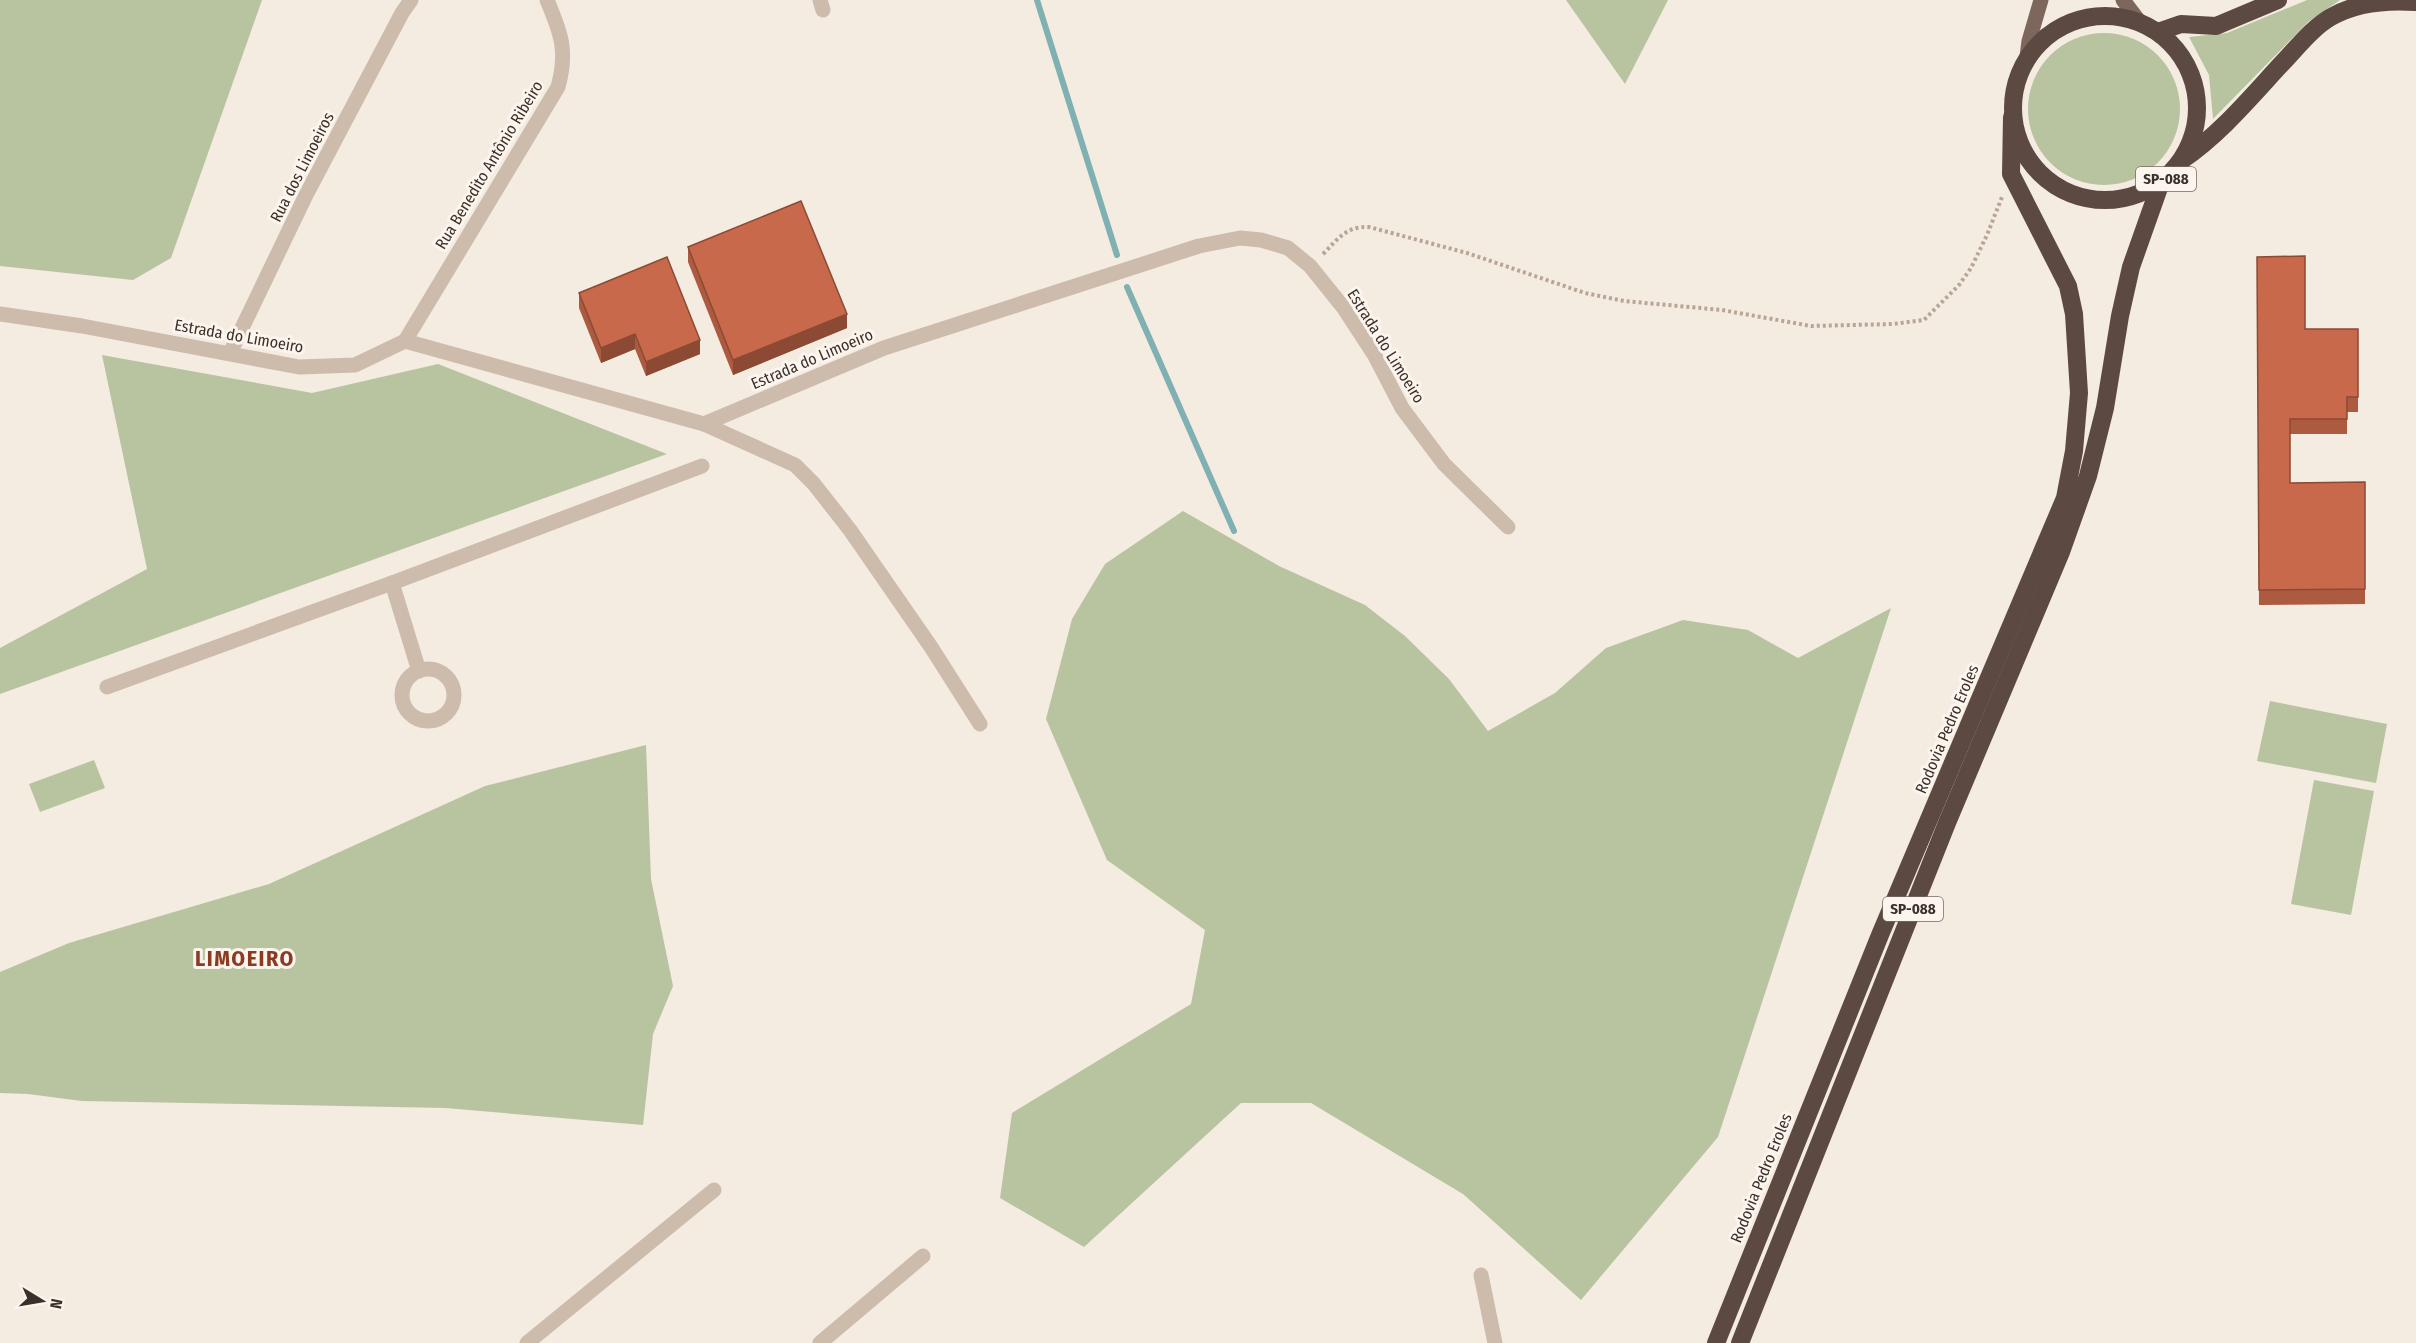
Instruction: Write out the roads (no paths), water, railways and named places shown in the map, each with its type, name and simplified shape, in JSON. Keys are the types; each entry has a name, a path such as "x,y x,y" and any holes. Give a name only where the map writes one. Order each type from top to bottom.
{"highway":[{"path":"2158,32 2181,24 2216,26 2278,0"},
{"path":"2180,161 2205,145 2306,38 2330,17 2363,3 2399,0 2416,2"},
{"name":"Rodovia Pedro Eroles","path":"1716,1343 1880,935 2065,498 2074,451 2079,393 2074,314 2068,286 2011,174 2014,86 2027,57 2043,38 2065,24 2088,16 2114,15 2139,21 2158,32 2175,48 2188,68 2196,92 2197,116 2192,139 2180,161 2160,185 2131,267 2120,316 2105,408 2088,476 2061,552 1947,823 1740,1343"},
{"name":"Rodovia Pedro Eroles","path":"2012,117 2018,143 2032,166 2052,185 2076,197 2103,201 2130,197 2160,185"}],"main road":[{"name":"Rodovia Pedro Eroles","path":"2027,57 2029,40 2041,0"},
{"name":"Rodovia Pedro Eroles","path":"2123,0 2139,21"}],"street":[{"name":"Rua dos Limoeiros","path":"230,353 306,195 411,0"},
{"name":"Rua Benedito Antônio Ribeiro","path":"405,340 558,87 564,56 562,36 547,0"},
{"name":"Estrada do Limoeiro","path":"704,424 884,348 1199,246 1240,238 1261,240 1288,248 1310,266 1343,307 1375,356 1402,408 1444,464 1508,527"},
{"name":"Estrada do Limoeiro","path":"0,314 82,326 299,367 355,365 405,340"},
{"path":"405,340 704,424 795,465 814,484 850,530 931,647 980,724"},
{"path":"107,687 702,466"},
{"path":"392,583 419,671"},
{"path":"527,1343 714,1190"},
{"path":"820,1343 924,1256"},
{"path":"1481,1275 1495,1343"}],"waterway":[{"path":"1037,0 1117,255"},
{"path":"1127,287 1234,531"}],"district":[{"name":"LIMOEIRO","path":"245,958"}]}
